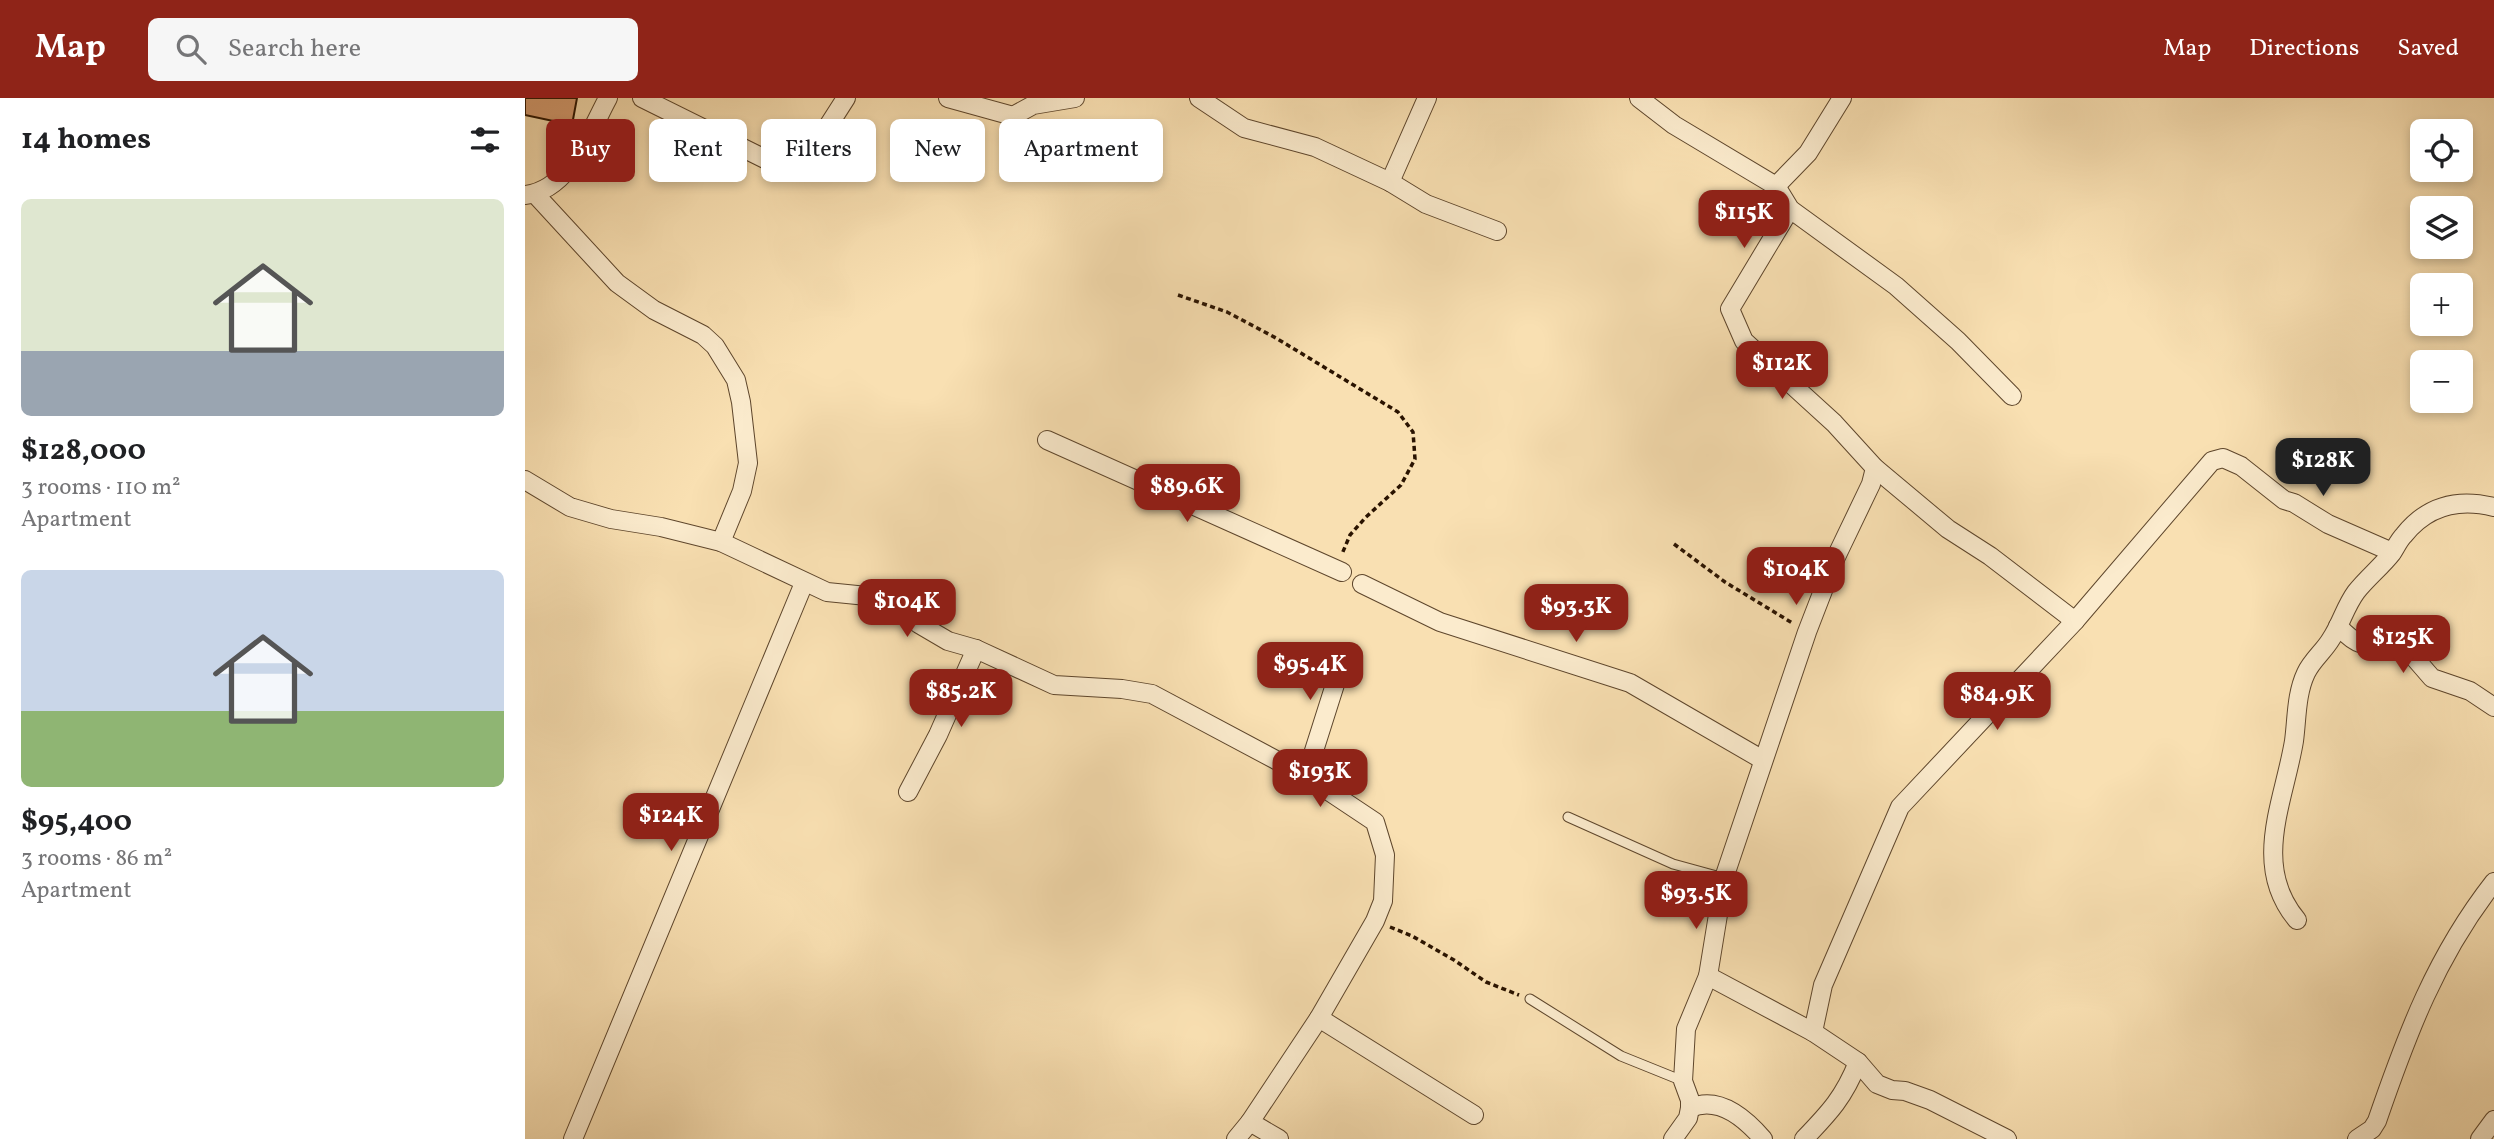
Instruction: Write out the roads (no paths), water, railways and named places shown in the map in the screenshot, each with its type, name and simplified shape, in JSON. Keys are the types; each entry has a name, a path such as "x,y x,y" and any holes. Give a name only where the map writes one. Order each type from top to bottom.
{"street":[{"path":"608,98 568,171 551,186 530,194 617,283 654,310 703,335 715,346 736,380 748,463 742,491 721,542"},
{"path":"642,98 771,162 793,165 807,159 846,98"},
{"path":"948,98 1013,116 1033,105 1075,98"},
{"path":"1199,98 1244,128 1315,146 1390,182 1426,204 1497,231"},
{"path":"1390,182 1427,98"},
{"path":"1640,98 1674,125 1776,186 1790,209 1896,286 1958,341 2013,396"},
{"path":"1776,186 1808,153 1842,98"},
{"path":"1790,209 1730,309 1744,341 1834,423 1875,468 1948,529 1990,556 2075,621"},
{"path":"1047,440 1342,572"},
{"path":"1813,1032 1823,985 1899,807 2075,621 2212,461 2223,458 2241,466 2275,494 2328,524 2392,552"},
{"path":"1674,1139 1688,1118 1691,1108 1691,1100 1683,1081 1686,1028 1708,976 1724,878 1807,632 1840,548 1871,484 1875,468"},
{"path":"525,480 570,507 611,519 661,527 721,542 827,592 877,597 893,604 948,641 976,649 1054,685 1122,689 1152,694 1306,776 1375,822 1385,855 1383,901 1375,921 1319,1018 1236,1139"},
{"path":"2297,920 2284,904 2274,878 2275,819 2293,743 2300,691 2306,673 2332,638 2357,592 2392,552 2402,536 2429,512 2455,503 2477,503 2494,507"},
{"path":"573,1139 804,583"},
{"path":"1361,584 1440,622 1630,683 1763,760"},
{"path":"2338,626 2348,637 2363,646 2399,640 2426,674 2446,684 2470,691 2494,707"},
{"path":"908,792 976,649"},
{"path":"1306,776 1344,656"},
{"path":"2357,1139 2372,1129 2377,1121 2404,1042 2437,969 2494,883"},
{"path":"1708,976 1813,1032 1858,1062 1877,1084 1930,1100 2007,1139"},
{"path":"1319,1018 1473,1115"},
{"path":"1804,1139 1840,1099 1858,1062"},
{"path":"1691,1108 1706,1103 1721,1106 1749,1123 1763,1139"},
{"path":"2480,1139 2494,1120"},
{"path":"1250,1122 1279,1139"}],"lane":[{"path":"1568,817 1673,864 1724,878"},
{"path":"1530,999 1621,1056 1683,1081"}]}
